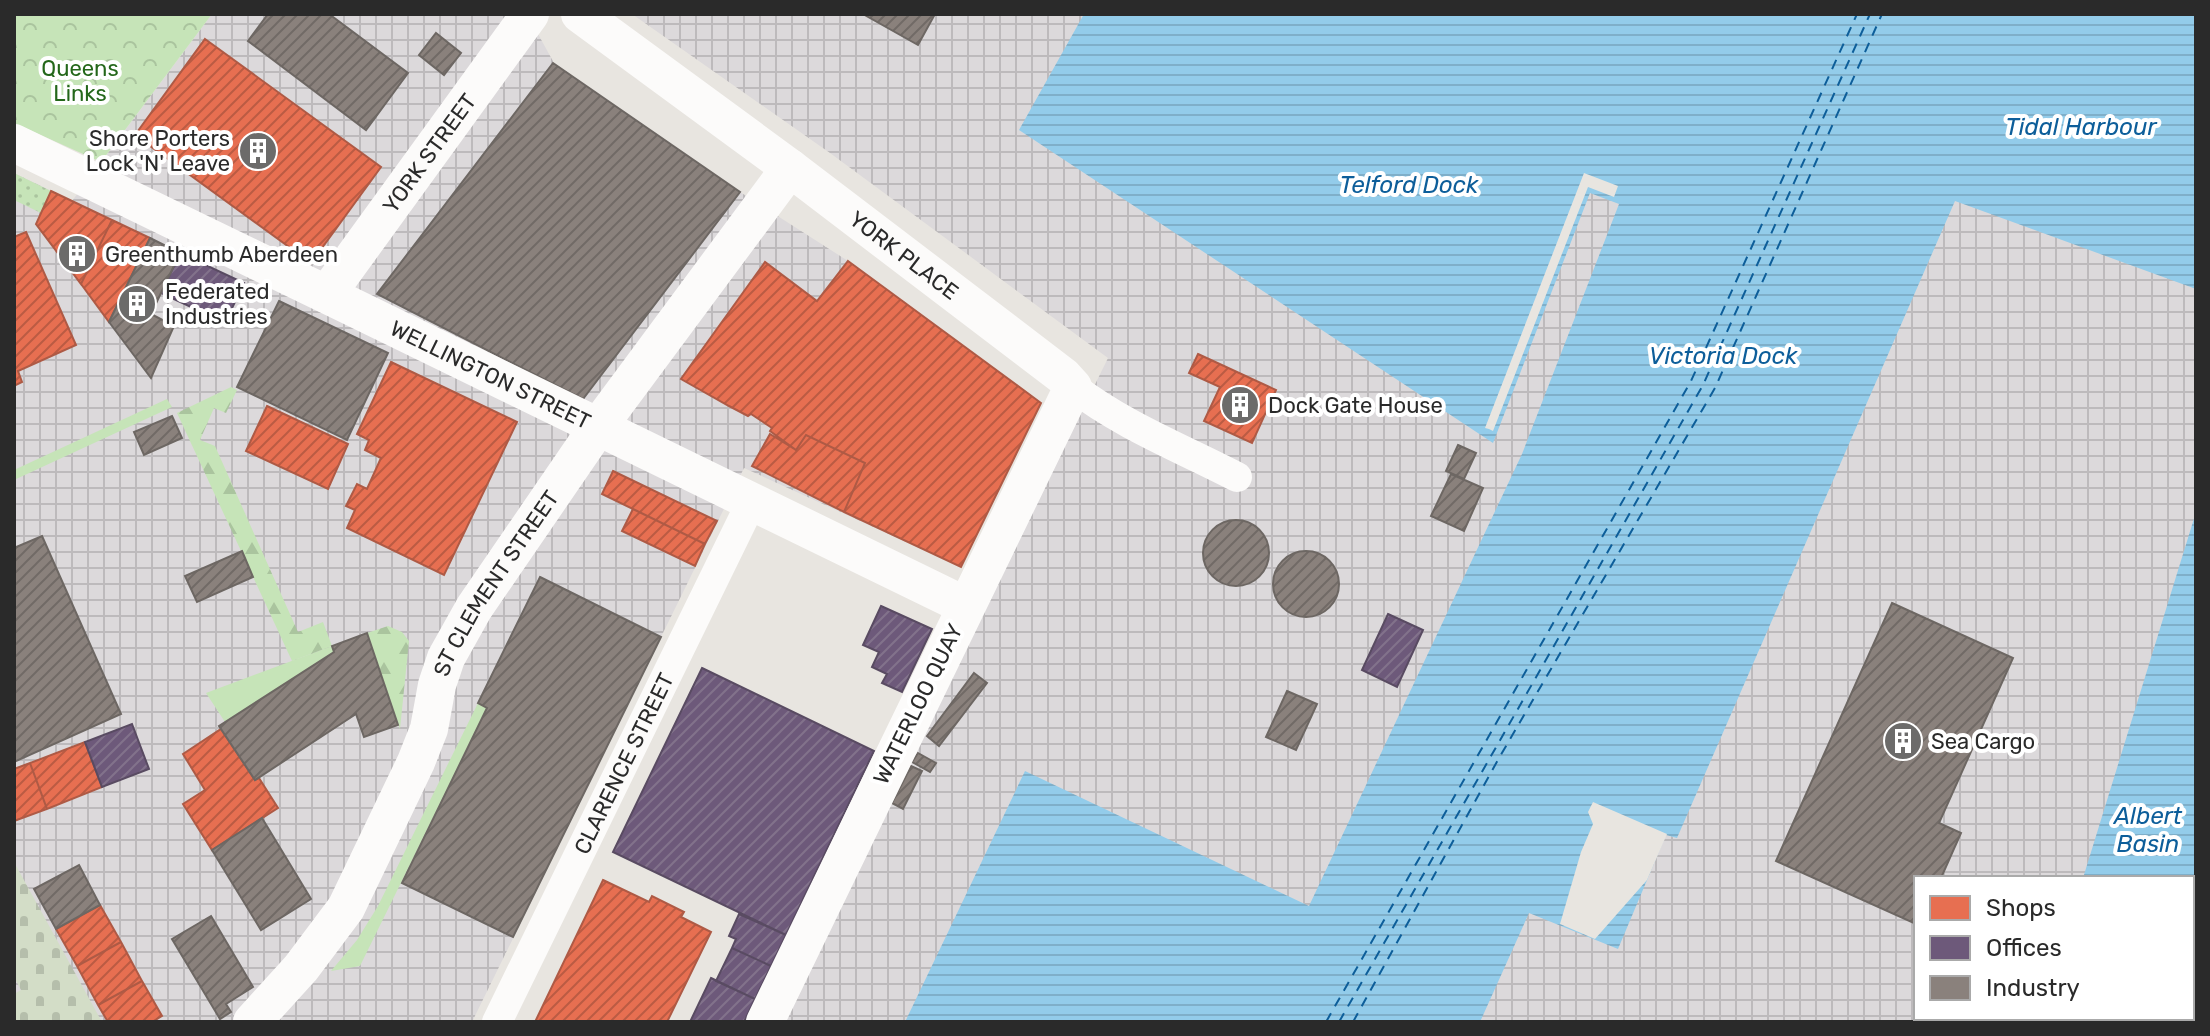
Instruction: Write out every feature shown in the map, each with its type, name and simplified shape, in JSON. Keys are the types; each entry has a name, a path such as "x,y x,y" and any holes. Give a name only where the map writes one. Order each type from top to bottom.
{"street":[{"name":"YORK STREET","path":"327,294 530,14"},
{"name":"YORK PLACE","path":"580,14 790,168 1050,366 1085,397 1237,477"},
{"name":"WELLINGTON STREET","path":"14,143 966,606"},
{"name":"ST CLEMENT STREET","path":"252,1022 296,974 346,908 421,750 429,729 440,675 456,638 474,608 598,427 790,168"},
{"name":"WATERLOO QUAY","path":"765,1022 1073,387"},
{"name":"CLARENCE STREET","path":"497,1022 751,503"}],"shaded area":[{"path":"212,14 527,14 554,63 740,192 848,261 1041,403 961,567 744,468 472,1022 14,1022 14,173 72,201"},
{"path":"632,14 2196,14 2196,1022 782,1022 1108,358 830,153"}],"green space":[{"name":"Queens Links","path":"14,14 212,14 101,162 14,123"},
{"path":"14,173 51,191 41,213 14,200"},
{"path":"231,387 237,390 226,413 214,408 200,440 215,446 298,632 323,622 332,646 292,661 177,413"},
{"path":"167,399 172,407 14,480 14,470"},
{"path":"388,626 402,632 409,641 400,729 367,633"},
{"path":"332,646 334,652 225,722 206,693"},
{"path":"478,703 487,708 360,966 331,971 357,940 378,906"},
{"path":"14,862 102,1022 14,1022 14,994 21,990 14,977"}],"water":[{"path":"1084,14 2196,14 2196,289 1955,201 1677,838 1666,835 1618,949 1529,913 1480,1022 905,1022 1025,771 1309,906 1522,454 1619,204 1590,193 1493,443 1019,130"},
{"name":"Albert Basin","path":"2196,512 2196,1022 2039,1022 2194,1020 2194,876 2084,876"}],"pier":[{"path":"1584,173 1618,186 1614,197 1588,187 1493,431 1485,428"},
{"path":"1593,802 1667,834 1647,880 1595,939 1560,924 1581,852 1593,824 1588,812"}],"building: Shops":[{"name":"Shore Porters Lock 'N' Leave","path":"205,39 381,167 311,263 135,135"},
{"name":"Greenthumb Aberdeen","path":"51,191 112,220 81,284 36,224"},
{"path":"112,220 150,238 109,322 81,284"},
{"path":"26,232 76,345 18,371 22,382 14,386 14,237"},
{"path":"848,261 1041,403 961,567 844,512 865,463 806,435 796,450 751,414 748,416 681,379 765,262 817,301"},
{"name":"Dock Gate House","path":"1198,354 1276,390 1252,443 1204,421 1220,387 1189,373"},
{"path":"391,362 517,422 444,575 347,528 355,510 346,506 357,484 367,489 381,458 365,450 369,440 357,434"},
{"path":"267,406 348,444 328,489 246,451"},
{"path":"770,434 796,450 806,435 865,463 844,512 752,466"},
{"path":"613,471 717,521 705,544 602,494"},
{"path":"633,509 705,544 695,566 622,531"},
{"path":"221,729 278,808 212,850 183,804 205,790 183,754"},
{"path":"85,742 102,787 47,809 30,763"},
{"path":"30,763 47,809 14,821 14,769"},
{"path":"603,880 649,902 652,896 684,912 681,917 711,932 667,1022 535,1022"},
{"path":"100,905 121,942 77,966 56,929"},
{"path":"121,942 142,981 98,1005 77,966"},
{"path":"142,981 162,1016 152,1022 108,1022 98,1005"}],"building: Offices":[{"path":"180,253 244,283 225,323 161,293"},
{"path":"881,606 932,629 902,692 882,683 887,674 872,667 879,652 863,645"},
{"path":"1388,614 1423,630 1397,687 1362,670"},
{"path":"702,668 874,751 786,935 613,852"},
{"path":"132,724 149,769 102,787 85,742"},
{"path":"739,914 786,935 771,966 732,948 736,939 729,936"},
{"path":"732,948 771,966 755,999 716,981"},
{"path":"711,978 755,999 744,1022 690,1022"}],"building: Industry":[{"path":"268,14 329,14 408,73 366,130 248,41"},
{"path":"863,14 935,14 918,45"},
{"path":"436,33 461,53 444,75 419,55"},
{"path":"553,63 740,192 583,399 377,294"},
{"name":"Federated Industries","path":"150,238 180,253 151,314 174,326 151,378 109,322"},
{"path":"279,301 388,353 347,440 237,387"},
{"path":"172,416 182,438 144,455 134,432"},
{"path":"1458,445 1476,453 1464,479 1446,471"},
{"path":"1451,474 1483,488 1464,531 1431,516"},
{"path":"1236,520 1249,523 1259,530 1266,540 1269,553 1266,566 1259,576 1249,583 1236,586 1223,583 1213,576 1206,566 1203,553 1206,540 1213,530 1223,523"},
{"path":"42,536 121,714 14,762 14,548"},
{"path":"242,551 253,577 197,602 185,576"},
{"path":"1306,551 1319,554 1329,561 1336,571 1339,584 1336,597 1329,607 1319,614 1306,617 1293,614 1283,607 1276,597 1273,584 1276,571 1283,561 1293,554"},
{"path":"540,577 661,637 513,937 402,883 487,708 478,703"},
{"name":"Sea Cargo","path":"1892,603 2013,658 1939,823 1961,833 1942,876 1914,876 1914,923 1776,861"},
{"path":"367,633 398,725 364,737 356,714 255,780 219,726 334,652 332,646"},
{"path":"974,673 987,683 939,746 927,736"},
{"path":"1287,691 1317,704 1296,750 1266,737"},
{"path":"918,753 936,763 930,772 912,762"},
{"path":"911,766 922,771 903,809 892,803"},
{"path":"262,818 311,899 261,930 212,850"},
{"path":"79,865 100,905 56,929 34,889"},
{"path":"211,916 253,987 226,1004 231,1012 220,1019 172,939"}],"ferry route":[{"path":"1326,1022 1691,381 1857,14"},
{"path":"1339,1022 1703,385 1870,14"},
{"path":"1353,1022 1499,758 1715,388 1882,14"}],"place":[{"name":"Shore Porters Lock 'N' Leave","path":"258,151"},
{"name":"Greenthumb Aberdeen","path":"77,254"},
{"name":"Federated Industries","path":"137,304"},
{"name":"Dock Gate House","path":"1240,405"},
{"name":"Sea Cargo","path":"1903,741"}],"water label":[{"name":"Tidal Harbour","path":"2081,127"},
{"name":"Telford Dock","path":"1409,185"},
{"name":"Victoria Dock","path":"1723,356"}]}
